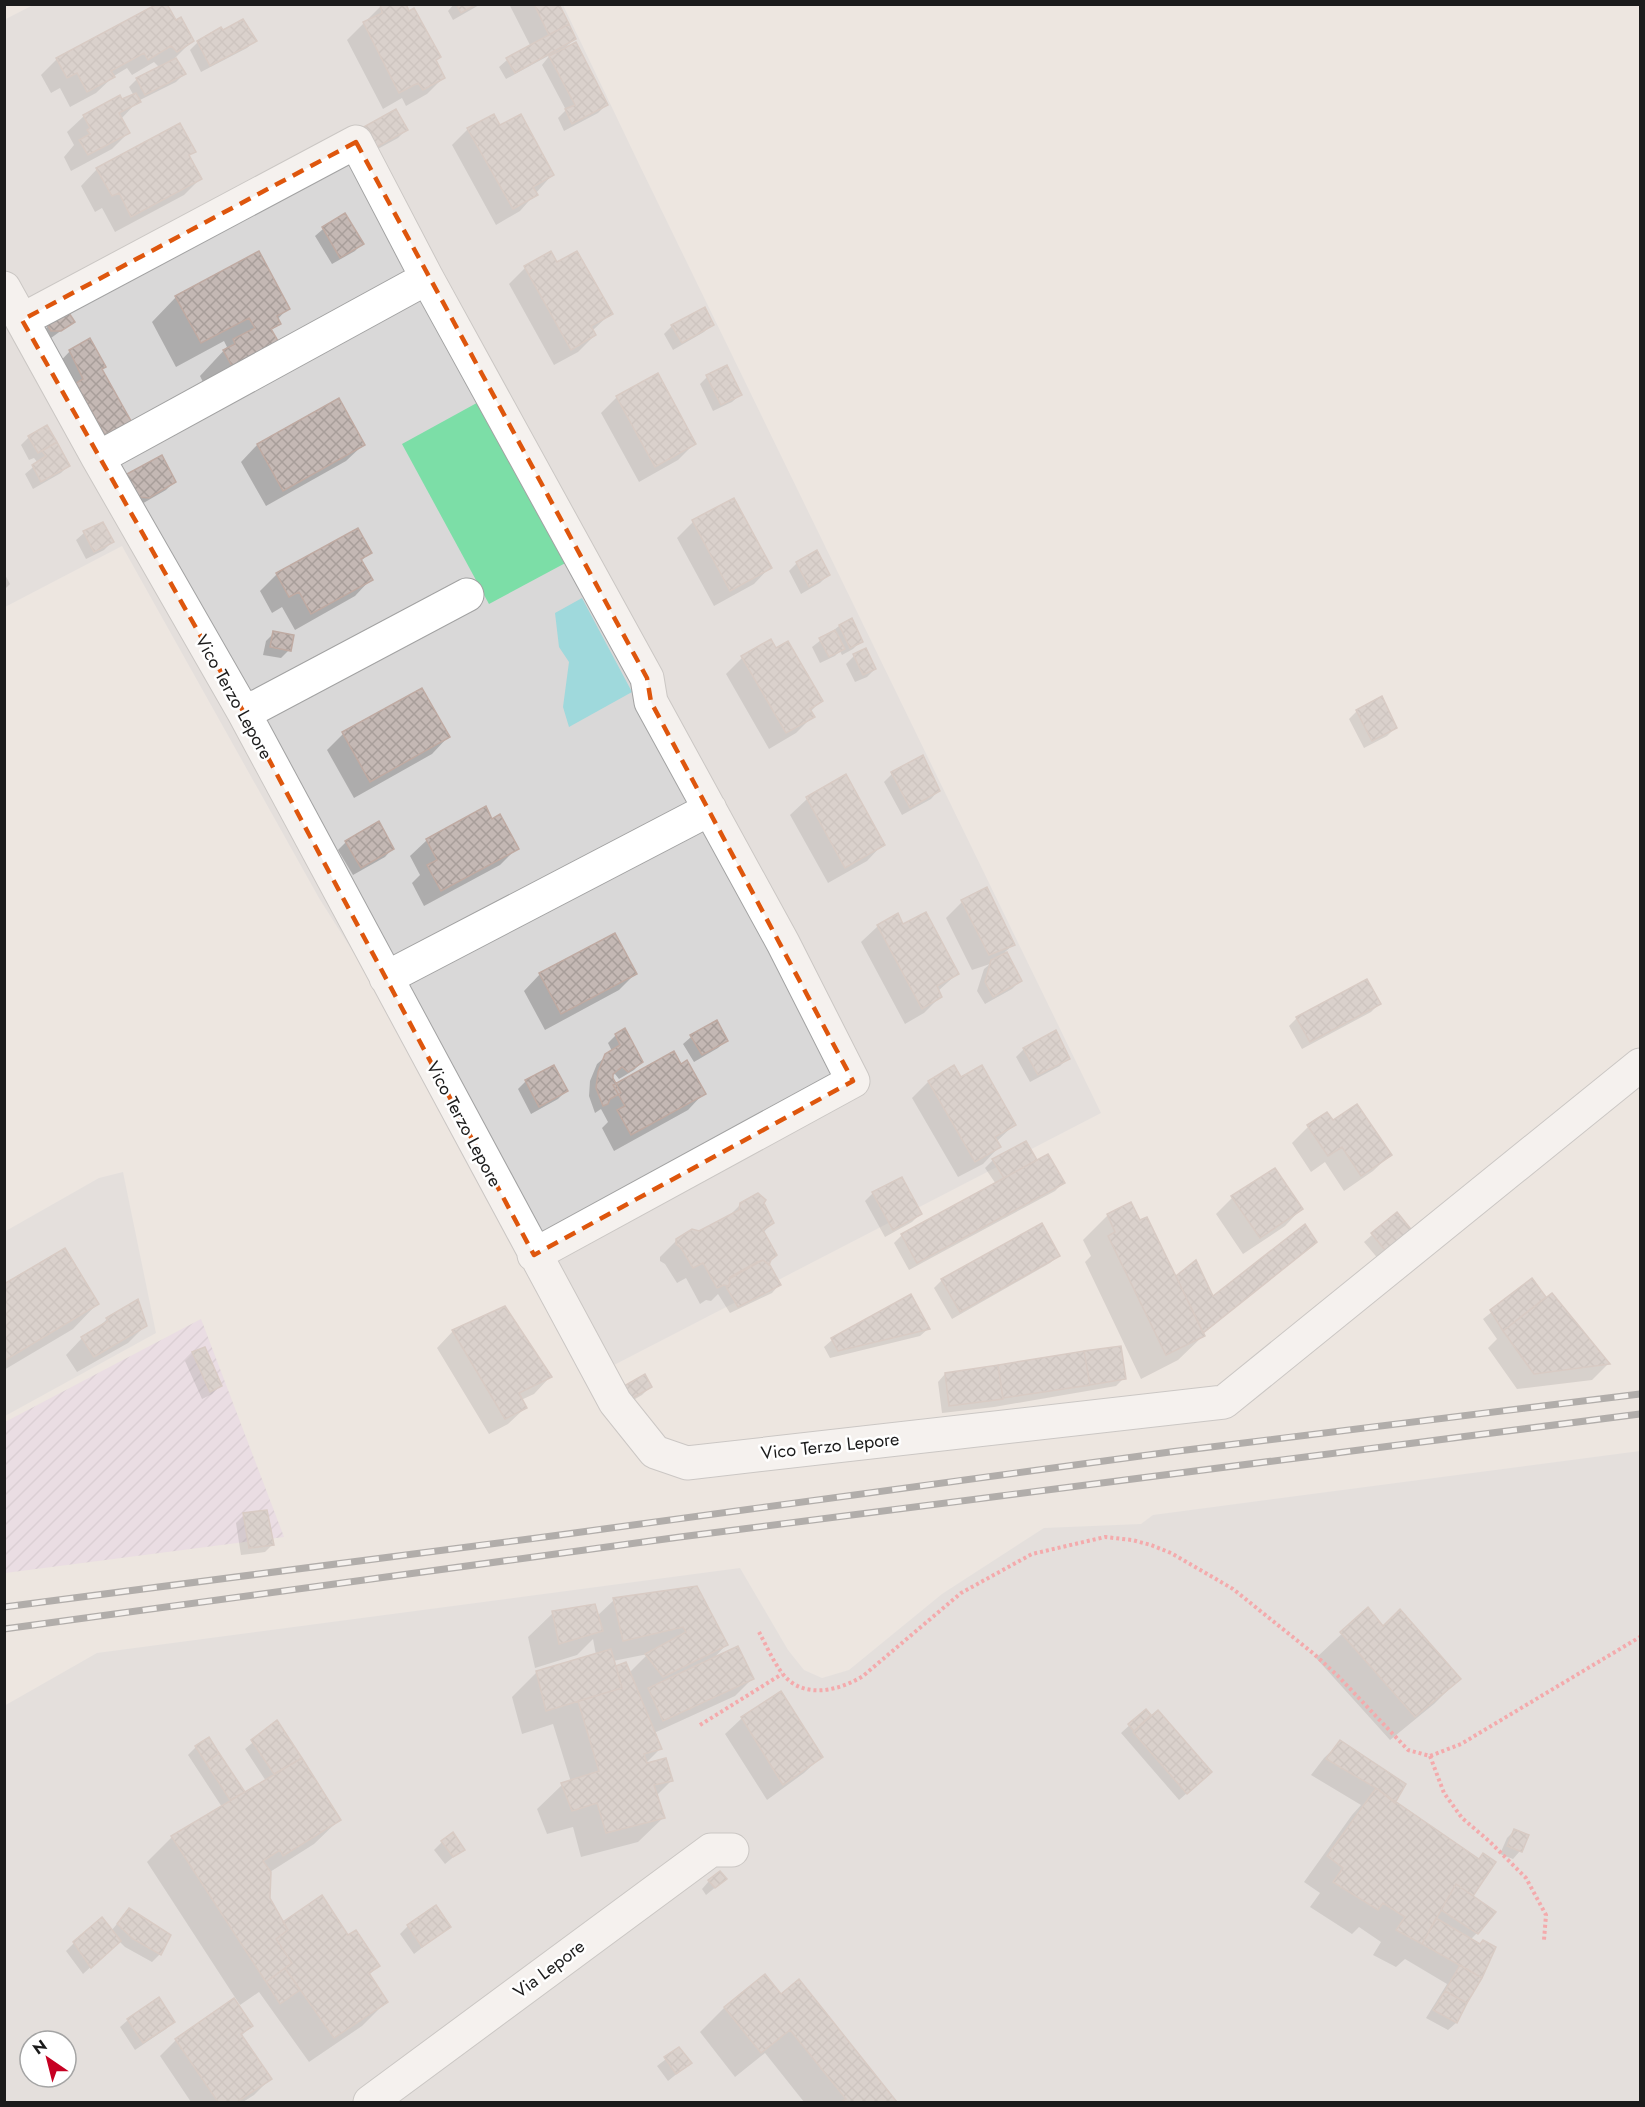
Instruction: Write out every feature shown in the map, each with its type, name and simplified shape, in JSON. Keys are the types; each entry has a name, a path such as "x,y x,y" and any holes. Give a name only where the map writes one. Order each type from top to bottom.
{"street":[{"path":"22,320 356,142 427,278 647,678 651,702 783,943 853,1081 534,1255"},
{"path":"98,458 427,278"},
{"name":"Vico Terzo Lepore","path":"4,288 243,711 615,1402 654,1452 687,1462 1224,1402 1641,1065"},
{"path":"243,711 258,706 467,595"},
{"path":"386,978 710,809"},
{"name":"Via Lepore","path":"370,2103 711,1850 732,1850"}],"path":[{"path":"759,1632 782,1674 794,1684 816,1691 853,1683 961,1593 1014,1563 1032,1554 1105,1537 1132,1540 1171,1553 1233,1589 1322,1661 1408,1750 1430,1756 1461,1744 1641,1637"},
{"path":"700,1725 782,1674"},
{"path":"1430,1756 1444,1793 1461,1818 1489,1841 1526,1878 1546,1915 1544,1940"}],"highlighted area":[{"path":"356,142 647,678 651,702 853,1081 534,1255 243,711 22,320"}],"shaded area":[{"path":"35,4 563,5 1101,1113 614,1365 319,898 122,546 5,607 4,20"},
{"path":"123,1172 156,1333 5,1416 4,1232 99,1178"},
{"path":"201,1319 284,1537 5,1573 5,1422"},
{"path":"1640,1451 1640,2102 5,2102 4,1706 97,1653 740,1568 788,1650 804,1670 822,1678 849,1670 942,1594 1044,1528 1141,1524 1153,1515"}],"green space":[{"path":"484,399 571,560 489,604 402,444"}],"water":[{"path":"582,598 632,692 569,727 563,707 569,662 559,647 555,613"}],"building":[{"path":"157,4 167,4 176,20 181,17 194,41 177,52 171,46 148,60 144,53 111,71 115,77 87,92 77,73 67,78 56,58"},
{"path":"380,4 406,4 409,11 414,8 441,57 436,60 445,78 423,90 418,83 399,93 363,22 382,13"},
{"path":"456,4 477,4 461,13"},
{"path":"534,4 559,4 569,24 549,35"},
{"path":"243,19 257,41 210,66 197,41 221,27 223,30"},
{"path":"569,24 576,39 515,73 506,58"},
{"path":"576,42 608,105 572,124 565,109 575,105 549,56"},
{"path":"176,58 186,74 145,95 136,78"},
{"path":"136,93 141,102 119,113 130,133 88,155 79,140 90,134 87,130 90,128 83,115 120,95 122,99"},
{"path":"396,109 408,130 371,150 360,129"},
{"path":"494,114 500,125 521,114 554,175 533,187 538,195 513,209 467,128"},
{"path":"180,123 196,152 189,155 202,179 131,217 119,193 112,196 96,168"},
{"path":"345,213 364,244 340,258 322,227"},
{"path":"259,251 290,309 277,316 281,324 271,329 278,341 232,366 223,350 235,344 233,339 255,328 249,318 201,343 175,296"},
{"path":"551,251 557,262 577,251 613,314 591,326 596,335 571,350 524,266"},
{"path":"705,307 714,325 682,343 671,325"},
{"path":"67,310 75,322 61,331 51,331 48,326 53,317"},
{"path":"90,338 106,367 102,369 131,421 105,435 76,383 83,379 69,350"},
{"path":"727,365 742,395 721,405 706,375"},
{"path":"658,373 696,444 655,467 616,396"},
{"path":"339,398 365,445 283,491 257,444"},
{"path":"47,425 57,442 38,453 28,436"},
{"path":"57,442 70,466 41,482 32,465 46,456 42,451"},
{"path":"162,455 176,482 149,498 138,497 125,475"},
{"path":"734,498 772,568 730,591 692,520"},
{"path":"103,522 114,542 94,552 83,531"},
{"path":"358,528 372,553 361,559 373,580 311,614 299,592 289,597 276,573"},
{"path":"817,550 830,575 809,587 796,562"},
{"path":"852,618 863,642 850,648 839,625"},
{"path":"835,630 845,649 829,657 819,638"},
{"path":"273,631 294,635 291,651 270,647"},
{"path":"771,639 776,648 788,641 823,701 810,709 815,717 786,733 741,656"},
{"path":"866,648 876,669 863,675 853,654"},
{"path":"422,688 450,737 370,782 342,732"},
{"path":"1382,696 1397,728 1372,741 1356,710"},
{"path":"923,755 940,791 910,808 891,772"},
{"path":"846,774 885,845 845,868 806,797"},
{"path":"486,806 492,819 500,814 519,849 441,891 427,865 437,860 426,839"},
{"path":"379,821 394,849 361,868 345,841"},
{"path":"987,887 1015,945 989,955 961,900"},
{"path":"926,912 959,974 937,986 942,997 922,1009 877,925 898,913 903,924"},
{"path":"615,933 637,974 561,1014 539,973"},
{"path":"1007,952 1022,981 993,997 985,982 991,960"},
{"path":"1367,979 1381,1004 1310,1042 1296,1017"},
{"path":"717,1020 728,1041 702,1055 690,1035"},
{"path":"625,1028 643,1062 628,1072 622,1067 613,1074 621,1093 603,1106 596,1088 598,1072 605,1054 620,1045 615,1034"},
{"path":"1056,1030 1070,1059 1038,1075 1023,1048"},
{"path":"674,1051 681,1064 687,1060 706,1094 631,1135 617,1110 625,1106 613,1085"},
{"path":"554,1065 568,1091 539,1107 525,1080"},
{"path":"954,1065 961,1077 982,1065 1016,1125 995,1137 1001,1147 975,1162 928,1081"},
{"path":"1357,1104 1392,1155 1361,1176 1342,1147 1328,1156 1307,1125 1327,1112 1333,1120"},
{"path":"1026,1141 1037,1160 1004,1178 992,1159"},
{"path":"1048,1154 1065,1183 917,1263 901,1234"},
{"path":"1275,1168 1303,1209 1260,1238 1231,1196"},
{"path":"902,1177 922,1214 893,1230 872,1192"},
{"path":"758,1193 766,1200 764,1203 774,1223 763,1230 777,1255 769,1265 763,1260 757,1262 730,1277 729,1286 724,1285 717,1288 703,1263 693,1268 676,1244 676,1239 692,1229 699,1231 739,1210 740,1203"},
{"path":"1131,1202 1140,1220 1147,1217 1205,1336 1166,1355 1108,1236 1115,1232 1107,1214"},
{"path":"1397,1212 1414,1233 1389,1255 1371,1233"},
{"path":"1042,1223 1060,1256 960,1312 941,1279"},
{"path":"1305,1224 1317,1242 1203,1333 1176,1276 1196,1260 1213,1296"},
{"path":"65,1248 99,1304 4,1361 4,1284"},
{"path":"763,1260 770,1265 781,1285 738,1307 726,1287 730,1284 729,1279"},
{"path":"1532,1278 1546,1297 1503,1331 1490,1310"},
{"path":"1552,1293 1610,1364 1534,1374 1503,1331"},
{"path":"911,1294 930,1329 838,1351 831,1338"},
{"path":"138,1299 147,1326 94,1357 81,1337 108,1321 106,1318"},
{"path":"505,1306 552,1377 519,1393 527,1408 505,1419 452,1330"},
{"path":"1121,1346 1126,1379 1090,1385 1084,1351"},
{"path":"205,1347 222,1386 210,1392 192,1352"},
{"path":"1084,1351 1090,1385 1003,1398 998,1365"},
{"path":"998,1365 1003,1399 949,1406 945,1373"},
{"path":"645,1374 652,1387 631,1399 624,1386"},
{"path":"267,1510 274,1545 249,1548 243,1513"},
{"path":"697,1586 728,1645 663,1677 645,1654 686,1632 683,1627 623,1641 613,1598"},
{"path":"595,1604 603,1631 559,1644 552,1611"},
{"path":"1368,1607 1383,1626 1400,1609 1461,1679 1415,1717 1340,1632"},
{"path":"738,1646 754,1679 663,1721 648,1688"},
{"path":"611,1649 622,1688 546,1711 536,1671"},
{"path":"626,1662 662,1749 644,1754 647,1763 666,1758 673,1781 654,1785 665,1818 606,1833 597,1803 572,1811 561,1783 599,1771 578,1701 622,1688 616,1666"},
{"path":"781,1691 823,1757 783,1785 741,1717"},
{"path":"1146,1709 1151,1715 1134,1731 1128,1724"},
{"path":"1158,1710 1212,1772 1187,1794 1133,1732"},
{"path":"277,1720 302,1758 274,1774 251,1740"},
{"path":"209,1737 219,1753 206,1763 195,1746"},
{"path":"1340,1740 1406,1784 1395,1803 1376,1788 1326,1759"},
{"path":"219,1753 245,1792 230,1800 206,1763"},
{"path":"302,1758 341,1820 283,1856 280,1850 263,1861 271,1872 270,1898 288,1930 276,1939 292,1963 266,1982 171,1836"},
{"path":"1376,1788 1479,1859 1483,1853 1496,1862 1473,1896 1456,1884 1422,1944 1396,1930 1405,1917 1383,1903 1378,1910 1333,1882 1343,1868 1327,1856"},
{"path":"1514,1829 1529,1835 1522,1852 1507,1846"},
{"path":"453,1832 465,1850 453,1857 441,1841"},
{"path":"720,1871 727,1879 715,1888 708,1880"},
{"path":"1456,1884 1496,1912 1478,1934 1441,1910"},
{"path":"322,1895 348,1935 356,1930 380,1966 369,1973 388,2002 334,2038 285,1968 292,1963 276,1939 288,1930 283,1922"},
{"path":"436,1905 451,1927 422,1947 407,1925"},
{"path":"129,1908 171,1935 161,1955 133,1939 117,1924"},
{"path":"102,1917 121,1941 91,1968 73,1942"},
{"path":"1436,1918 1480,1944 1483,1940 1496,1947 1482,1978 1422,1944"},
{"path":"1460,1965 1482,1978 1467,2003 1445,1991"},
{"path":"285,1968 300,1990 280,2004 266,1982"},
{"path":"765,1974 781,1994 799,1979 897,2102 841,2102 846,2099 790,2030 761,2053 724,2007"},
{"path":"1445,1991 1467,2003 1457,2023 1433,2010"},
{"path":"159,1997 175,2022 143,2043 127,2019"},
{"path":"234,1998 253,2026 241,2034 272,2079 237,2102 218,2102 175,2039"},
{"path":"679,2047 692,2063 676,2074 664,2057"}],"railway":[{"path":"4,1607 552,1536 1170,1452 1640,1394"},
{"path":"4,1629 680,1537 1640,1414"}]}
